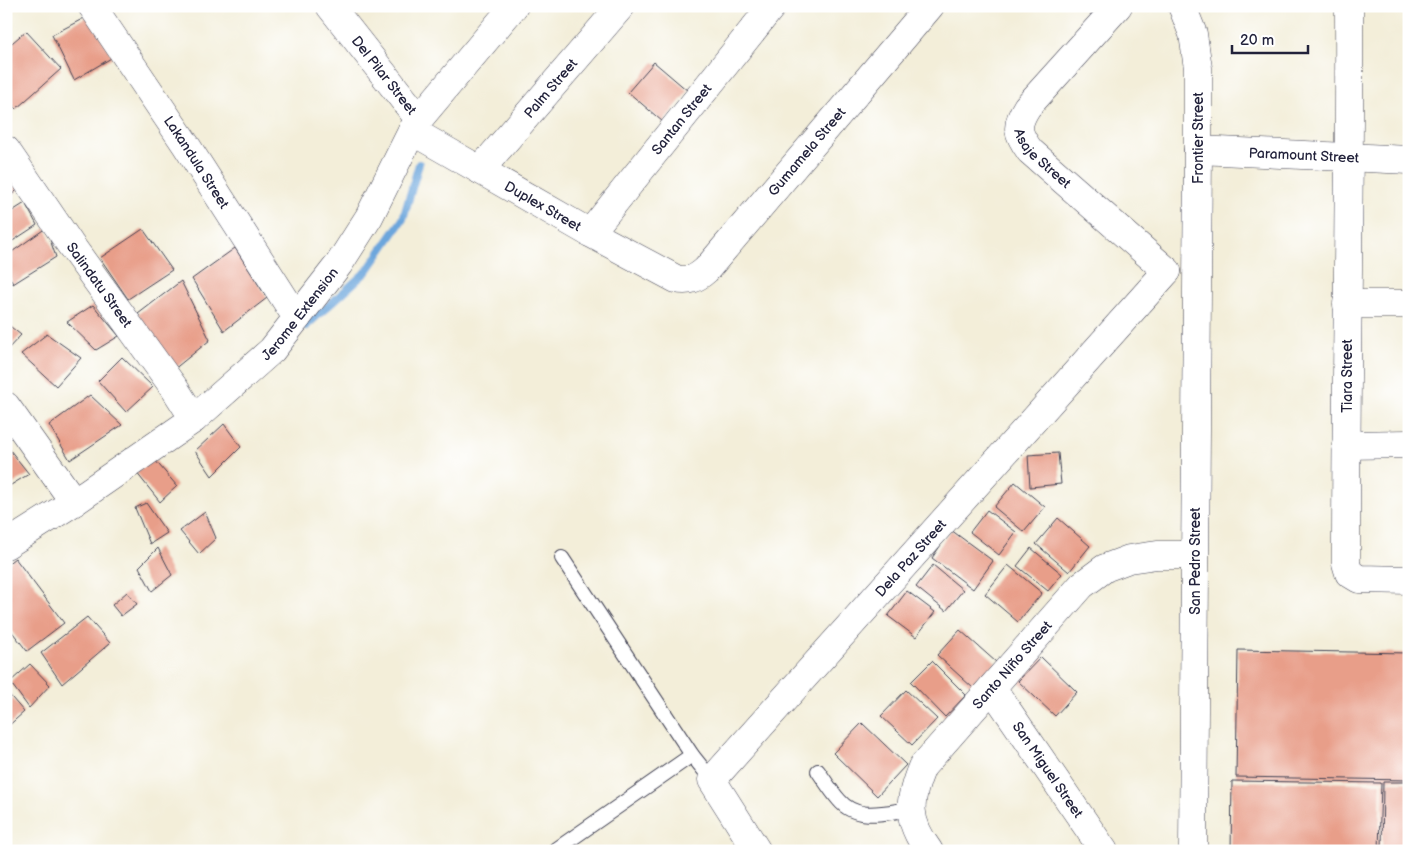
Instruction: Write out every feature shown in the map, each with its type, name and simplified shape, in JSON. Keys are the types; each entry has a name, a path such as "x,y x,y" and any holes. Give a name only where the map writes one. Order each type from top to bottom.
{"street":[{"name":"Lakandula Street","path":"92,6 186,145 296,320"},
{"name":"Del Pilar Street","path":"330,6 415,125"},
{"name":"Jerome Extension","path":"6,545 73,501 192,416 272,350 339,264 369,217 415,125 514,6"},
{"name":"Palm Street","path":"480,170 621,6"},
{"name":"Santan Street","path":"590,233 772,6"},
{"name":"Gumamela Street","path":"676,278 692,280 706,270 930,6"},
{"name":"Asaje Street","path":"1118,6 1027,107 1020,118 1018,130 1022,141 1030,151 1167,271"},
{"name":"Frontier Street","path":"1182,6 1193,34 1198,68 1197,271"},
{"name":"Tiara Street","path":"1349,6 1350,157 1347,304 1346,563 1349,573 1359,579 1409,580"},
{"name":"Duplex Street","path":"415,125 480,170 590,233 676,278"},
{"name":"Salindatu Street","path":"6,150 192,416"},
{"name":"Paramount Street","path":"1198,150 1409,160"},
{"path":"1167,271 1197,271"},
{"name":"Dela Paz Street","path":"712,780 1167,271"},
{"name":"San Pedro Street","path":"1193,851 1197,271"},
{"path":"1347,304 1409,304"},
{"path":"6,406 73,501"},
{"path":"1346,445 1409,444"},
{"name":"Santo Niño Street","path":"929,851 914,826 911,809 914,786 922,767 1082,585 1105,568 1129,560 1157,555 1194,556"},
{"name":"San Miguel Street","path":"992,688 1104,851"},
{"path":"712,780 757,851"}],"lane":[{"path":"562,558 692,755 712,780"},
{"path":"554,851 692,755"},
{"path":"818,771 839,800 846,807 857,813 868,814 911,809"}],"building":[{"path":"88,16 113,57 74,80 52,35"},
{"path":"26,31 61,69 16,109 6,96 6,48"},
{"path":"654,62 688,91 663,122 628,92"},
{"path":"6,172 18,189 6,201"},
{"path":"25,203 37,225 8,244 6,243 6,215"},
{"path":"46,228 56,257 13,284 6,270 6,256"},
{"path":"143,229 172,270 128,299 100,258"},
{"path":"235,248 267,298 224,331 192,279"},
{"path":"181,281 210,340 173,370 138,314"},
{"path":"93,305 119,336 96,350 67,322"},
{"path":"6,323 21,335 6,351"},
{"path":"47,334 81,358 56,386 21,354"},
{"path":"122,357 153,387 126,412 98,381"},
{"path":"90,395 122,425 70,460 49,425"},
{"path":"224,424 241,447 212,476 195,451"},
{"path":"6,445 29,474 6,488"},
{"path":"1058,453 1061,484 1030,487 1028,455"},
{"path":"154,459 177,486 160,502 136,472"},
{"path":"1015,482 1045,507 1024,532 994,507"},
{"path":"146,503 167,533 150,544 135,508"},
{"path":"987,510 1016,532 999,555 970,532"},
{"path":"205,512 216,538 199,554 180,531"},
{"path":"1058,518 1090,546 1069,572 1036,544"},
{"path":"951,530 993,561 973,589 932,558"},
{"path":"158,548 172,575 152,591 139,567"},
{"path":"1031,548 1062,574 1048,591 1017,566"},
{"path":"15,558 64,623 27,651 6,624 6,565"},
{"path":"933,565 963,590 946,611 916,587"},
{"path":"1008,565 1042,593 1018,622 985,594"},
{"path":"907,591 935,612 916,637 888,616"},
{"path":"127,592 137,604 121,616 112,605"},
{"path":"87,617 110,643 62,684 41,653"},
{"path":"960,630 996,662 973,688 937,655"},
{"path":"1238,650 1409,653 1409,780 1236,777"},
{"path":"1041,657 1077,692 1055,716 1018,681"},
{"path":"932,661 966,695 945,717 911,682"},
{"path":"30,664 50,685 29,708 10,682"},
{"path":"906,690 937,719 912,745 881,716"},
{"path":"6,691 24,712 6,728"},
{"path":"862,723 906,765 877,796 833,753"},
{"path":"1232,781 1381,783 1379,851 1231,851"},
{"path":"1383,782 1409,782 1409,851 1382,851"}],"waterway":[{"path":"306,326 367,271 403,219 419,164"}]}
